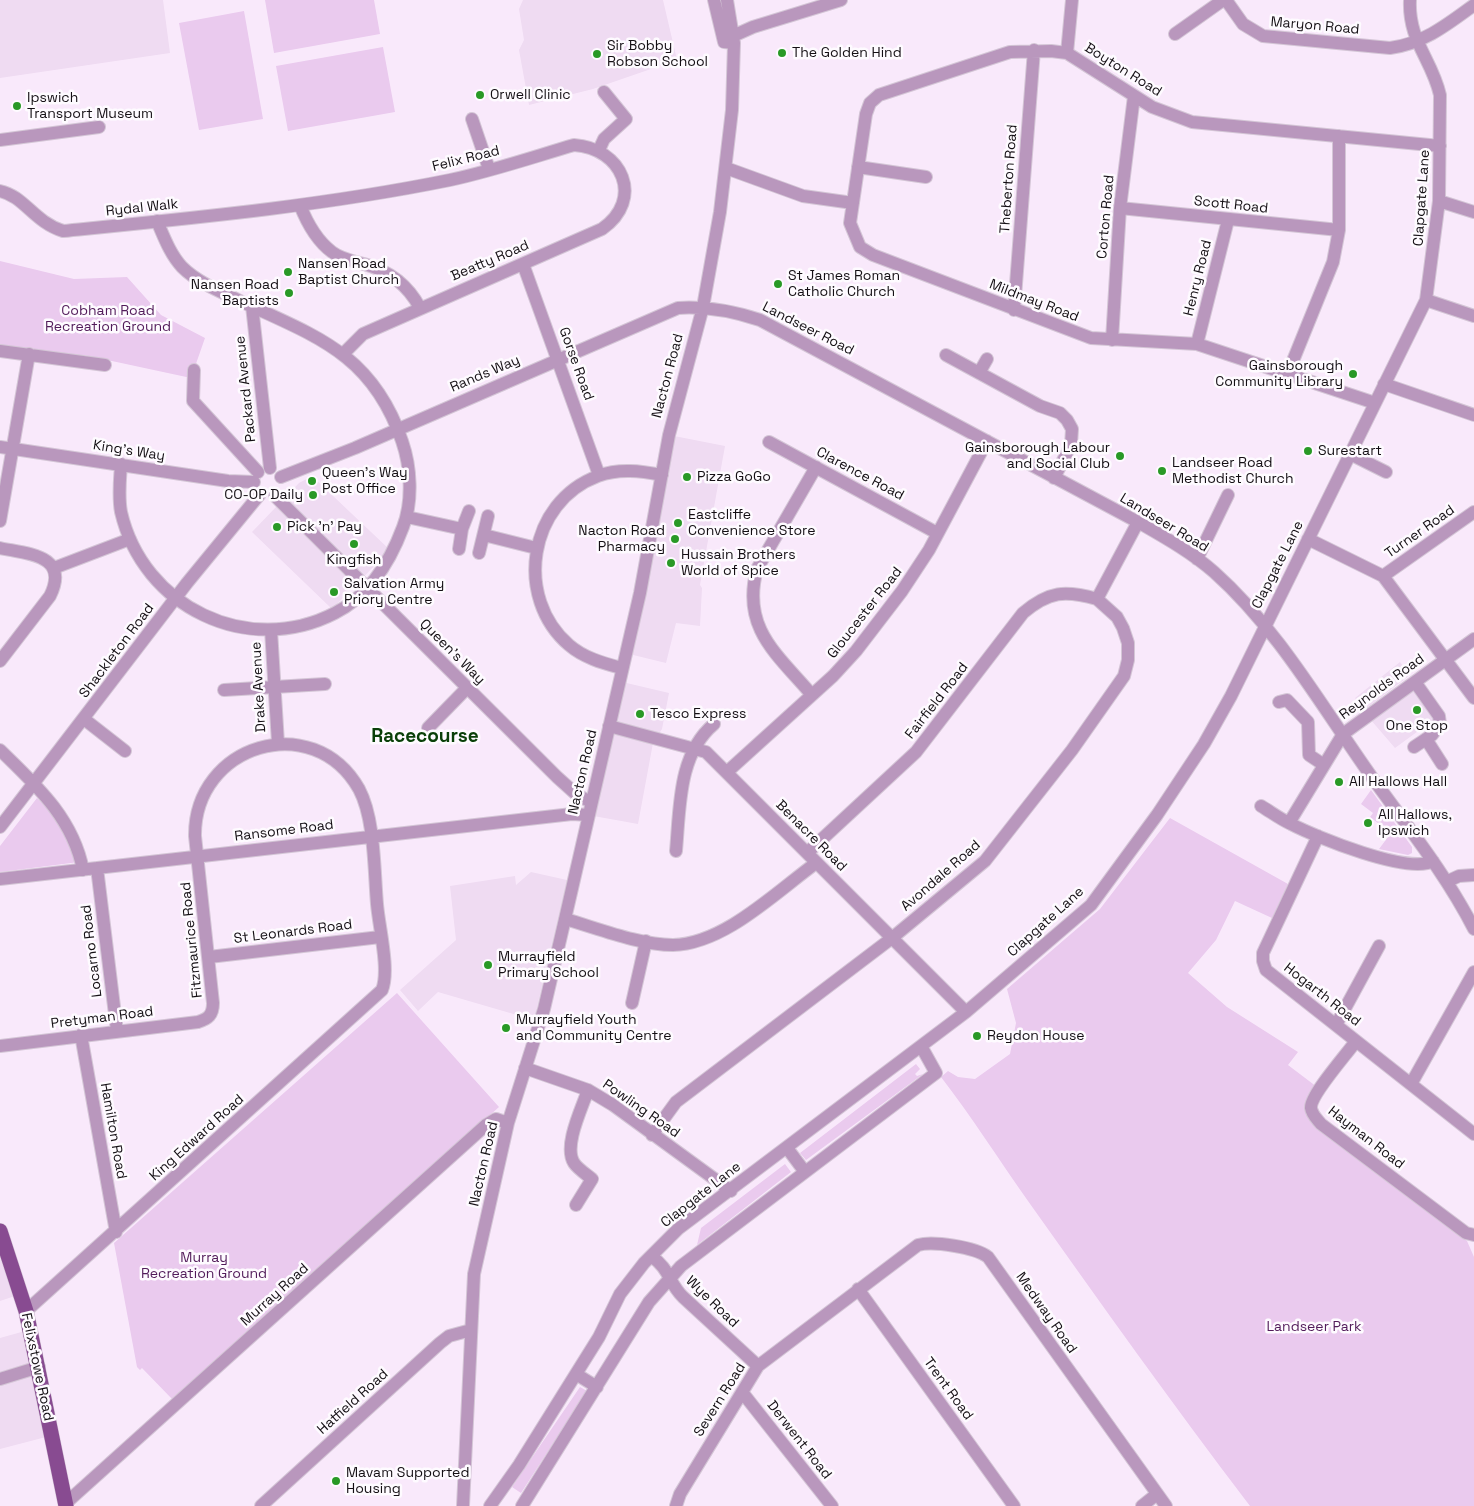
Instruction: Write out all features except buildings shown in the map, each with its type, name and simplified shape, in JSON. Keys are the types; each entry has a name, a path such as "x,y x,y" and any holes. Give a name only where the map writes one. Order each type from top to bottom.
{"main road":[{"name":"Felixstowe Road","path":"0,1231 26,1311 66,1504"}],"street":[{"path":"714,0 724,42 734,40 756,26 841,0"},
{"name":"Nacton Road","path":"463,1506 474,1274 508,1123 544,1009 640,593 679,390 702,307 726,168 732,110 734,40 727,0"},
{"path":"1067,53 1072,0"},
{"path":"1175,34 1225,0"},
{"name":"Maryon Road","path":"1225,0 1243,24 1263,36 1390,48 1416,41 1438,31 1474,5"},
{"name":"Clapgate Lane","path":"490,1506 519,1465 576,1374 620,1294 651,1256 678,1229 731,1191 966,1012 1091,905 1157,815 1204,744 1231,696 1426,300 1439,201 1440,95 1437,83 1416,41 1412,28 1410,0"},
{"name":"Boyton Road","path":"853,203 866,114 870,103 879,95 1010,52 1034,50 1067,53 1134,96 1171,116 1192,122 1440,146"},
{"name":"Theberton Road","path":"1014,310 1034,50"},
{"path":"600,150 604,139 626,119 604,92"},
{"name":"Corton Road","path":"1112,340 1120,208 1134,96"},
{"path":"472,119 489,170"},
{"path":"0,140 99,127"},
{"path":"1288,373 1333,262 1339,230 1340,136"},
{"name":"Felix Road","path":"300,205 452,180 574,145 600,150"},
{"name":"Beatty Road","path":"343,354 364,334 610,224 621,208 624,198 624,179 612,160 600,150"},
{"path":"858,167 926,177"},
{"path":"726,168 803,196 853,203"},
{"name":"Rydal Walk","path":"0,191 10,194 42,222 64,231 300,205"},
{"path":"1439,201 1474,212"},
{"name":"Mildmay Road","path":"853,203 850,223 860,247 873,255 1014,310 1091,338 1197,344 1375,403"},
{"path":"300,205 308,225 321,243 334,254 385,272 401,282 413,295 420,308"},
{"name":"Scott Road","path":"1120,208 1339,230"},
{"name":"Henry Road","path":"1197,344 1228,220"},
{"path":"121,464 121,510 130,539 163,588 195,612 214,620 243,627 271,630 315,622 350,605 369,589 396,547 407,517 409,474 406,452 398,428 376,388 343,354 322,338 252,306 188,272 169,249 157,221"},
{"name":"Gorse Road","path":"523,264 599,475"},
{"path":"1426,300 1474,316"},
{"name":"Packard Avenue","path":"252,306 261,474"},
{"name":"Rands Way","path":"282,477 355,448 558,358 678,308 702,307"},
{"name":"Landseer Road","path":"702,307 736,312 760,320 1138,522 1197,559 1228,587 1264,626 1448,881 1474,929"},
{"path":"0,350 105,365"},
{"path":"0,521 6,448 29,354"},
{"path":"946,355 1040,406 1060,414 1067,420 1072,429 1070,445 1054,478"},
{"path":"979,373 987,359"},
{"path":"194,370 193,401 261,474 282,477 282,485 275,496 266,497 255,488 261,474"},
{"path":"1384,384 1474,416"},
{"name":"Gloucester Road","path":"727,772 812,696 856,651 884,617 917,569 987,441"},
{"name":"Clarence Road","path":"768,442 937,533"},
{"name":"King's Way","path":"6,448 228,481 261,474"},
{"path":"1350,454 1386,472"},
{"path":"812,696 764,638 756,622 752,602 753,585 757,569 816,467"},
{"path":"622,668 583,654 570,646 553,628 542,609 537,591 534,572 536,548 540,534 561,502 580,486 599,475 627,471 662,475"},
{"name":"Shackleton Road","path":"0,827 175,598 260,494"},
{"path":"1197,559 1228,495"},
{"name":"Queen's Way","path":"275,496 577,795 591,802"},
{"path":"459,549 462,529 469,511"},
{"name":"Turner Road","path":"1383,576 1474,512"},
{"path":"479,553 488,516"},
{"path":"407,517 462,529"},
{"path":"1097,599 1138,522"},
{"path":"484,535 536,548"},
{"path":"54,568 130,539"},
{"path":"1308,539 1383,576 1474,698"},
{"path":"0,548 35,555 48,562 54,568 56,577 50,596 0,661"},
{"name":"Fairfield Road","path":"807,853 916,752 1023,613 1036,602 1051,595 1079,594 1097,599"},
{"name":"Avondale Road","path":"652,1135 676,1102 892,938 985,862 1072,750 1124,676 1128,660 1128,643 1123,628 1117,617 1097,599"},
{"name":"Drake Avenue","path":"271,630 278,743"},
{"name":"Reynolds Road","path":"1289,824 1343,734 1474,639"},
{"path":"1414,746 1426,739 1440,724 1439,716 1415,682"},
{"path":"224,690 325,684"},
{"path":"428,728 467,688"},
{"path":"1282,697 1308,722 1309,755 1324,765"},
{"path":"84,719 125,751"},
{"path":"676,851 684,775 694,747 701,742 705,731 714,724"},
{"name":"Benacre Road","path":"609,726 694,747 706,752 966,1012"},
{"path":"1426,739 1442,764"},
{"path":"278,743 300,745 318,751 346,771 359,789 365,805 371,836 380,937"},
{"name":"Fitzmaurice Road","path":"207,1019 212,1014 214,1003 195,819 203,794 215,776 235,758 266,745 278,743"},
{"path":"0,750 46,796 64,821 73,836 83,870"},
{"path":"572,814 577,806 577,795"},
{"path":"1261,806 1289,824 1359,852 1420,866 1433,861"},
{"name":"Ransome Road","path":"0,879 572,814 588,815"},
{"name":"Hogarth Road","path":"1318,836 1263,953 1266,970 1474,1134"},
{"path":"565,919 646,941 671,945 693,943 716,935 816,863"},
{"name":"Locarno Road","path":"97,868 117,1031"},
{"path":"1448,881 1459,876 1474,875"},
{"name":"St Leonards Road","path":"209,957 380,937"},
{"name":"King Edward Road","path":"26,1311 373,999 385,983 387,972 380,937"},
{"path":"632,1003 646,941"},
{"path":"1336,1025 1379,946"},
{"path":"1411,1084 1474,972"},
{"name":"Pretyman Road","path":"0,1046 198,1022 207,1019"},
{"name":"Hamilton Road","path":"81,1036 116,1232"},
{"name":"Hayman Road","path":"1356,1041 1318,1092 1311,1106 1312,1114 1321,1124 1466,1233 1474,1235"},
{"path":"522,1506 649,1302 669,1278 682,1266 936,1073 921,1046"},
{"name":"Powling Road","path":"525,1068 588,1090 613,1105 731,1191"},
{"path":"576,1205 592,1178 574,1163 570,1152 571,1140 588,1090"},
{"name":"Murray Road","path":"66,1504 486,1125 496,1119 508,1123"},
{"path":"787,1148 805,1172"},
{"name":"Medway Road","path":"858,1289 918,1245 927,1243 983,1253 1166,1506"},
{"name":"Wye Road","path":"651,1256 663,1264 674,1288 758,1366"},
{"name":"Severn Road","path":"676,1506 680,1494 758,1366 858,1289"},
{"name":"Trent Road","path":"858,1289 1014,1506"},
{"name":"Hatfield Road","path":"261,1506 440,1343 449,1336 471,1330"},
{"path":"0,1379 39,1367"},
{"path":"576,1374 597,1387"},
{"name":"Derwent Road","path":"742,1392 832,1506"},
{"path":"1142,1506 1157,1494"}],"shaded area":[{"path":"0,0 163,0 170,53 0,78"},
{"name":"Sir Bobby Robson School","path":"523,0 663,0 677,60 593,89 529,105 519,50 524,40 519,9"},
{"path":"669,435 725,446 700,585 702,588 700,626 676,623 666,663 625,653"},
{"path":"312,476 390,550 332,609 252,532 299,483"},
{"path":"1400,662 1410,675 1364,710 1355,698"},
{"path":"618,681 669,693 662,729 653,743 638,824 588,815"},
{"path":"1415,689 1436,718 1395,748 1370,719"},
{"name":"Murrayfield Primary School","path":"531,872 567,880 534,1020 438,992 418,1011 400,990 456,940 450,886 515,876 516,885"},
{"path":"0,1258 15,1296 0,1301"},
{"path":"25,1331 46,1437 0,1449 0,1338"}],"green space":[{"path":"265,0 374,0 380,34 274,53"},
{"path":"244,11 263,119 199,130 179,23"},
{"path":"383,47 395,112 288,131 276,66"},
{"name":"Cobham Road Recreation Ground","path":"0,261 74,279 127,277 161,315 205,338 191,378 84,355 75,358 0,351"},
{"path":"1371,790 1412,847 1412,853 1408,855 1379,849 1391,833 1370,817 1373,813 1361,804"},
{"path":"37,798 57,820 79,862 0,872 0,846"},
{"name":"Landseer Park","path":"1170,818 1288,884 1272,918 1235,901 1216,940 1188,973 1227,1007 1298,1052 1288,1065 1317,1087 1306,1105 1467,1241 1474,1257 1474,1506 1250,1506 1110,1316 941,1077 948,1071 958,1077 975,1079 1010,1054 1016,1023 1007,989 1100,909"},
{"name":"Murray Recreation Ground","path":"397,993 499,1107 172,1399 142,1368 140,1370 137,1367 114,1243"},
{"path":"916,1064 920,1069 915,1074 917,1076 923,1074 806,1160 800,1153"},
{"path":"785,1164 791,1172 697,1245 701,1228"},
{"path":"580,1387 587,1391 521,1493 512,1487"}],"place":[{"name":"The Golden Hind","path":"782,53"},
{"name":"Sir Bobby Robson School","path":"597,54"},
{"name":"Orwell Clinic","path":"480,95"},
{"name":"Ipswich Transport Museum","path":"17,106"},
{"name":"Nansen Road Baptist Church","path":"288,272"},
{"name":"St James Roman Catholic Church","path":"778,284"},
{"name":"Nansen Road Baptists","path":"289,293"},
{"name":"Gainsborough Community Library","path":"1353,374"},
{"name":"Surestart","path":"1308,451"},
{"name":"Gainsborough Labour and Social Club","path":"1120,456"},
{"name":"Landseer Road Methodist Church","path":"1162,471"},
{"name":"Pizza GoGo","path":"687,477"},
{"name":"Queen's Way Post Office","path":"312,481"},
{"name":"CO-OP Daily","path":"313,495"},
{"name":"Eastcliffe Convenience Store","path":"678,523"},
{"name":"Pick 'n' Pay","path":"277,527"},
{"name":"Nacton Road Pharmacy","path":"675,539"},
{"name":"Kingfish","path":"354,544"},
{"name":"Hussain Brothers World of Spice","path":"671,563"},
{"name":"Salvation Army Priory Centre","path":"334,592"},
{"name":"One Stop","path":"1417,710"},
{"name":"Tesco Express","path":"640,714"},
{"name":"All Hallows Hall","path":"1339,782"},
{"name":"All Hallows, Ipswich","path":"1368,823"},
{"name":"Murrayfield Primary School","path":"488,965"},
{"name":"Murrayfield Youth and Community Centre","path":"506,1028"},
{"name":"Reydon House","path":"977,1036"},
{"name":"Mavam Supported Housing","path":"336,1481"}],"district":[{"name":"Racecourse","path":"425,737"}]}
